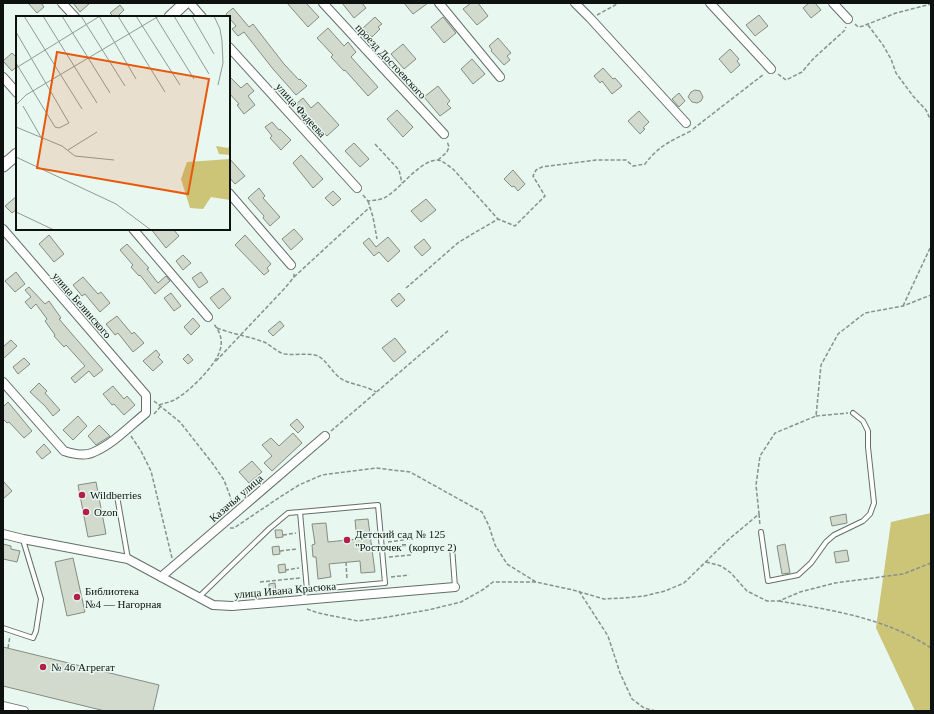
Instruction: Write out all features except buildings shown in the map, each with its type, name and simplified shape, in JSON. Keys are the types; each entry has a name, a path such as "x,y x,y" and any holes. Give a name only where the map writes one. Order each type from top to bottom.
{"street":[{"path":"62,3 74,16"},
{"path":"171,16 185,3"},
{"path":"190,3 201,16"},
{"name":"проезд Достоевского","path":"323,3 444,134"},
{"path":"439,3 500,77"},
{"path":"575,3 686,122"},
{"path":"710,3 771,68"},
{"path":"833,3 848,19"},
{"name":"улица Фадеева","path":"230,48 357,188"},
{"path":"3,77 16,92"},
{"path":"3,166 16,155"},
{"path":"230,194 291,265"},
{"name":"улица Белинского","path":"3,229 146,395"},
{"path":"134,230 208,317"},
{"path":"3,382 64,451 75,455 93,453 119,436 146,413 146,395"},
{"name":"Казачья улица","path":"161,577 325,436"},
{"name":"улица Ивана Красюка","path":"3,534 128,559 213,605 232,606 455,587"},
{"path":"3,706 24,711"}],"lane":[{"path":"761,532 768,581 798,574 811,563 826,542 834,535 863,521 870,514 874,503 868,447 868,431 863,422 853,413"},
{"path":"117,496 128,559"},
{"path":"199,597 288,513 378,504 385,583 307,590 300,512"},
{"path":"3,628 33,638 36,631 41,599 23,539"},
{"path":"452,548 455,587"}],"path":[{"path":"590,18 619,3"},
{"path":"438,160 445,163 453,170 498,218 515,226 545,196 533,176 536,170 542,167 596,160 626,160 633,166 646,164 652,155 663,145 693,130 771,68 786,80 802,72 814,58 844,31 848,19 858,27 868,25 896,13 931,4"},
{"path":"868,25 883,45 891,59 896,73 913,96 926,110 931,121"},
{"path":"686,122 693,130"},
{"path":"368,201 381,200 388,196 421,167 428,162 438,160 448,152 448,143 444,134"},
{"path":"375,144 399,170 402,183"},
{"path":"357,188 368,201 377,239"},
{"path":"153,415 160,405 176,399 194,386 239,335 264,311 294,277 370,207"},
{"path":"406,288 459,242 498,218"},
{"path":"904,306 931,246"},
{"path":"291,265 294,272 294,277"},
{"path":"816,416 821,365 838,334 865,313 904,306 931,295"},
{"path":"208,317 217,328 221,344 220,353 216,361"},
{"path":"217,328 265,343 274,350 285,354 310,354 319,357 338,377 346,382 368,387 376,392"},
{"path":"325,436 449,330"},
{"path":"146,395 180,422 213,464 224,480 230,496 234,515"},
{"path":"761,532 756,484 760,456 775,433 816,416 853,413"},
{"path":"131,436 141,451 151,471 174,566"},
{"path":"216,530 234,528 299,485 322,475 376,468 410,472 482,512 489,526 495,545 508,564 536,582"},
{"path":"302,607 318,613 358,621 428,610 461,602 493,582 536,582 604,598 644,596 665,591 684,583 728,540 759,514"},
{"path":"283,534 301,533"},
{"path":"382,542 410,539"},
{"path":"280,551 303,548"},
{"path":"383,558 411,555"},
{"path":"346,562 348,587"},
{"path":"861,580 903,574 931,562"},
{"path":"285,570 304,568"},
{"path":"385,578 409,575"},
{"path":"260,582 272,582 305,577"},
{"path":"579,591 608,636 620,673 632,699 644,708 656,711"},
{"path":"779,601 838,612 894,628 917,639 931,648"},
{"path":"8,648 10,637 9,629"}],"shaded area":[{"path":"931,513 931,711 915,711 876,628 891,522"}],"place":[{"name":"Wildberries","path":"82,495"},
{"name":"Ozon","path":"86,512"},
{"name":"Детский сад № 125 \"Росточек\" (корпус 2)","path":"347,540"},
{"name":"Библиотека №4 — Нагорная","path":"77,597"},
{"name":"№ 46 Агрегат","path":"43,667"}]}
